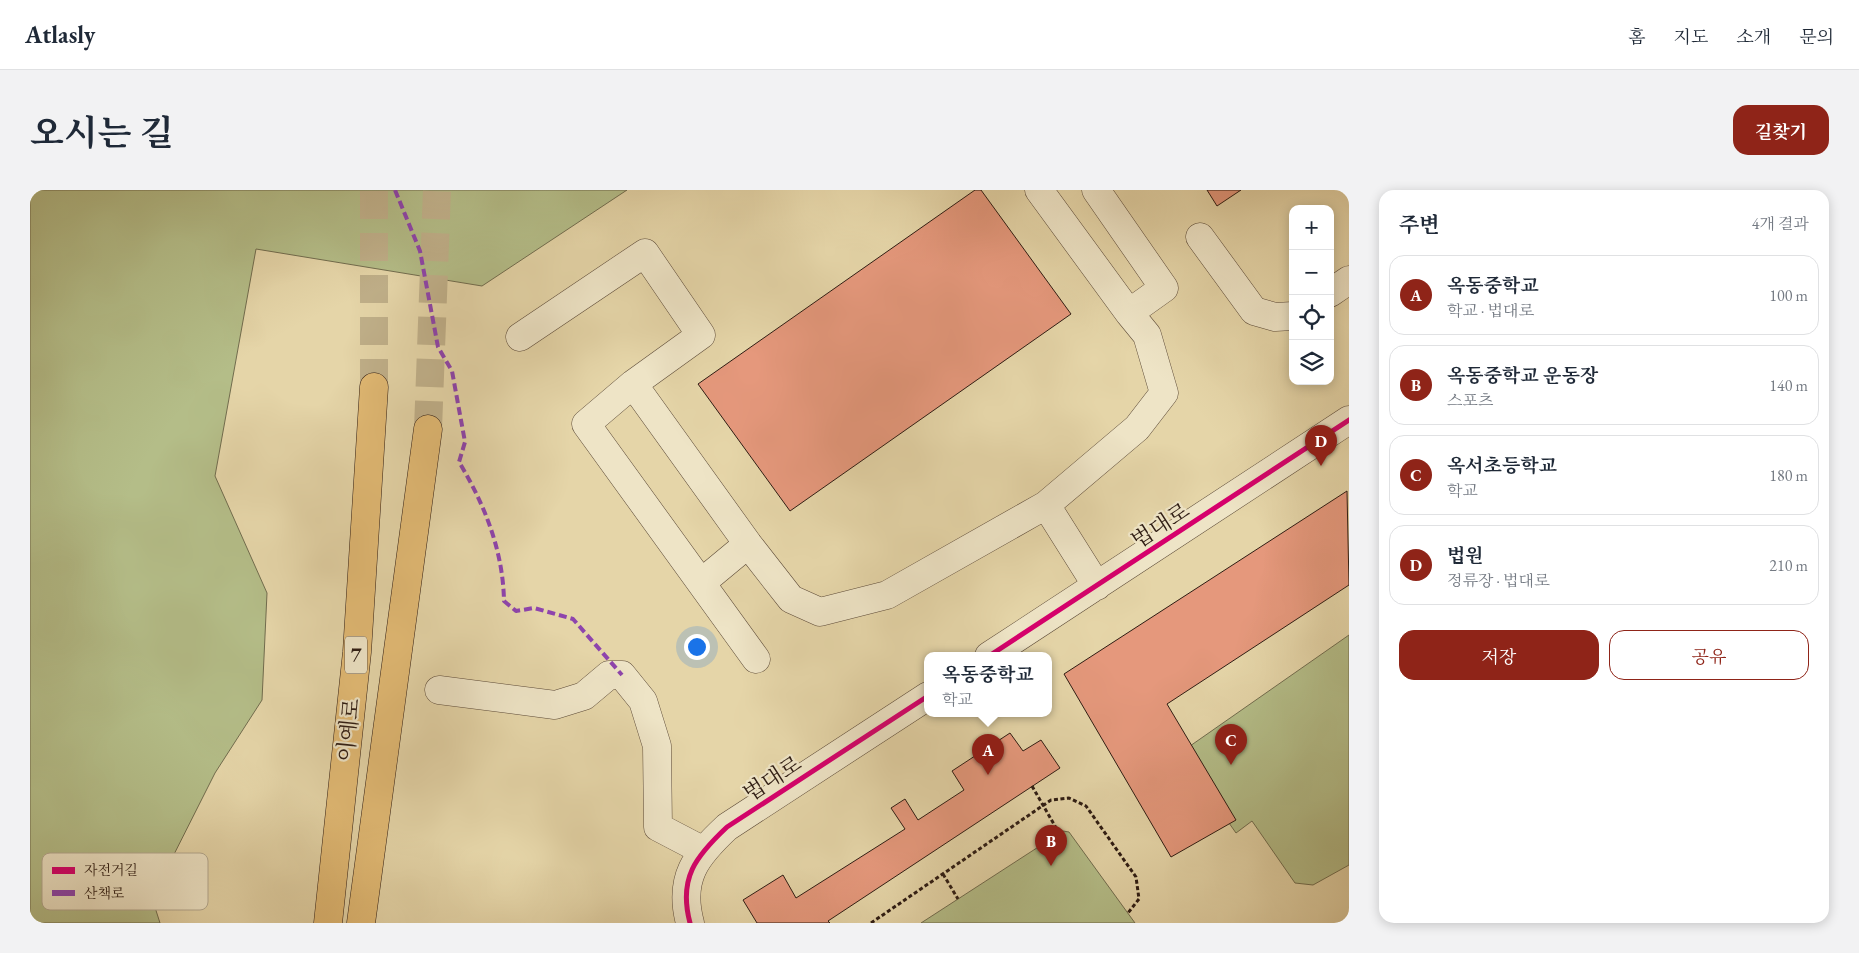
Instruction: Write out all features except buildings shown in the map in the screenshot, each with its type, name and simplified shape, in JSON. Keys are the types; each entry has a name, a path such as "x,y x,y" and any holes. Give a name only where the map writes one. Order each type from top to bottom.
{"highway":[{"name":"이예로","path":"328,923 357,652 374,387"},
{"name":"이예로","path":"361,923 428,429"}],"street":[{"path":"633,384 748,544 791,599 820,612 887,595 1046,505 1137,428 1164,393 1147,334 1129,314 1039,190"},
{"path":"1096,190 1164,288 1129,314"},
{"path":"1200,237 1254,311 1280,317 1289,316"},
{"path":"520,337 646,253 701,335 633,384 586,424 756,659"},
{"path":"1334,290 1349,280"},
{"name":"법대로","path":"995,652 1349,420"},
{"path":"1046,505 1097,586"},
{"path":"701,583 748,544"},
{"path":"439,690 555,705 584,696 609,675 622,675 643,701 657,746 658,827 702,850"},
{"name":"법대로","path":"690,923 685,903 690,874 702,850 727,827 924,699"}],"path":[{"path":"1032,786 1059,833"},
{"path":"870,923 1051,800 1069,798 1086,806 1136,877 1139,899 1128,913"},
{"path":"943,874 958,899"}],"green space":[{"path":"30,190 627,190 482,286 256,249 215,476 267,593 262,700 215,773 175,853 42,853 42,910 156,910 160,923 30,923"},
{"path":"1349,635 1349,865 1313,885 1295,883 1252,821 1236,833 1180,753"},
{"path":"1063,831 1069,832 1135,923 921,923"}],"tunnel":[{"path":"374,190 374,387"},
{"path":"428,429 437,190"}],"marked path":[{"path":"395,190 420,251 438,347 452,371 465,442 459,462 477,495 491,529 500,564 504,601 516,611 534,608 573,619 622,675"}],"cycle path":[{"path":"995,652 1349,420"},
{"path":"690,923 686,893 692,869 706,848 727,827 924,699"}],"place":[{"name":"법원","path":"1321,466"},
{"name":"옥서초등학교","path":"1231,765"},
{"name":"옥동중학교","path":"988,775"},
{"name":"옥동중학교 운동장","path":"1051,866"}]}
